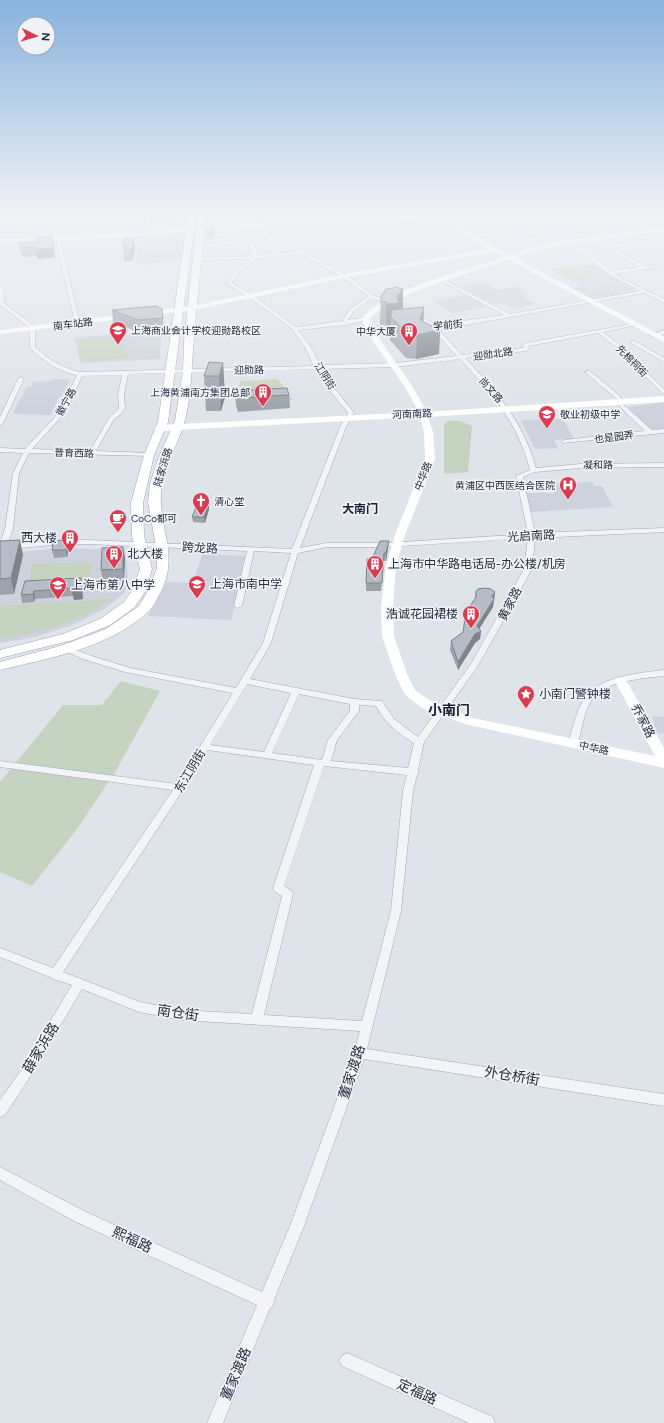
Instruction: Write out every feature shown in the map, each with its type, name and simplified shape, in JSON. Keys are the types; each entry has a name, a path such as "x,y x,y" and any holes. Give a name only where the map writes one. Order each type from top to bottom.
{"main road":[{"name":"陆家浜路","path":"0,654 68,637 105,622 129,605 138,592 146,569 140,544 137,503 141,482 149,455 161,425 182,281"},
{"name":"陆家浜路","path":"0,666 65,649 111,632 144,609 156,589 163,568 162,546 154,502 156,484 164,456 179,424 188,371 196,281"}],"street":[{"path":"68,281 78,323"},
{"name":"江阴街","path":"230,281 229,284 252,296 294,329 308,347 318,368 350,416"},
{"name":"南车站路","path":"0,332 178,311 319,281"},
{"path":"351,281 370,296 398,307"},
{"path":"294,329 366,319 371,312 386,302 439,281"},
{"path":"446,281 508,315"},
{"path":"554,281 664,340"},
{"path":"625,281 643,292 664,301"},
{"path":"0,288 1,303 14,314 30,323 33,328"},
{"name":"学前街","path":"427,327 643,292"},
{"path":"345,323 345,319 353,309 370,296"},
{"path":"658,299 664,298"},
{"name":"尚文路","path":"410,312 434,326 506,407 520,429 530,456 532,470"},
{"name":"中华路","path":"366,319 371,332 405,380 430,434 430,459 398,543 391,566 387,607 388,636 401,674 410,692 427,705 470,722 664,762"},
{"name":"迎勋北路","path":"394,365 462,358 526,349 526,345 635,324"},
{"name":"徽宁路","path":"1,548 9,529 16,473 27,451 57,418 68,401 80,374 64,371 46,360 32,347 33,328"},
{"path":"371,332 411,328"},
{"name":"先棉祠街","path":"599,331 627,353 626,356 664,393"},
{"path":"653,335 664,332"},
{"path":"633,342 664,360"},
{"name":"迎勋路","path":"80,374 394,365"},
{"path":"588,372 619,400 650,432"},
{"path":"92,453 112,418 119,413 122,408 121,395 125,373"},
{"path":"0,423 21,379"},
{"name":"河南南路","path":"619,400 664,393"},
{"name":"河南南路","path":"161,425 350,416 619,400 664,399"},
{"path":"295,552 343,427 350,416"},
{"name":"也是园弄","path":"564,442 664,431"},
{"name":"普育西路","path":"0,450 149,455"},
{"name":"凝和路","path":"532,470 580,466 664,465"},
{"name":"黄家路","path":"443,711 476,664 528,569 532,553 532,536 519,476 532,472 532,470"},
{"name":"光启南路","path":"398,543 664,530"},
{"name":"跨龙路","path":"1,548 63,542 140,544 295,552 327,545 398,543"},
{"path":"238,606 251,550"},
{"name":"东江阴街","path":"55,975 180,788 267,643 295,552"},
{"path":"65,649 84,658 117,667 238,691"},
{"path":"573,743 590,696 608,685 621,680 664,673"},
{"name":"乔家路","path":"621,680 664,762"},
{"path":"245,681 354,702 379,703 386,716 395,727 419,742"},
{"path":"267,755 297,690"},
{"path":"257,1019 288,894 278,888 328,746 335,734 355,711 354,702"},
{"name":"董家渡路","path":"215,1423 267,1302 297,1226 360,1053 396,911 408,791 414,772 419,742 422,735 443,711"},
{"path":"205,747 323,763 414,772"},
{"path":"0,764 180,788"},
{"name":"南仓街","path":"0,952 139,1007 181,1015 366,1026"},
{"name":"薛家浜路","path":"0,1111 24,1076 79,984"},
{"name":"外仓桥街","path":"360,1053 664,1100"},
{"name":"熙福路","path":"0,1173 79,1216 267,1302"},
{"name":"定福路","path":"347,1361 487,1423"}],"shaded area":[{"path":"572,281 621,281 638,291 592,300 571,288 580,286"},
{"path":"483,282 498,290 515,287 529,294 522,296 536,304 513,309 503,303 493,305 460,286"},
{"path":"467,294 489,306 452,313 434,302"},
{"name":"上海商业会计学校迎勋路校区","path":"125,333 134,335 161,334 160,359 81,363 74,338"},
{"path":"51,379 70,379 64,395 60,396 50,415 15,414 13,412 27,387 32,386 33,382 49,381"},
{"path":"664,402 664,430 651,431 628,407"},
{"name":"敬业初级中学","path":"563,419 574,439 554,440 558,448 535,449 521,420"},
{"name":"黄浦区中西医结合医院","path":"592,482 594,486 602,486 613,507 529,512 524,493 554,493 551,483"},
{"name":"上海市第八中学","path":"62,548 125,550 128,576 125,592 106,608 75,624 35,637 0,643 0,554"},
{"name":"上海市南中学","path":"202,554 248,556 231,620 148,616 167,582 193,583"},
{"path":"652,716 664,717 664,734 657,733"}],"green space":[{"path":"579,281 594,281 582,283"},
{"path":"95,338 114,338 122,342 129,359 123,360 121,357 106,361 89,361 79,357 78,342"},
{"path":"278,379 293,400 239,402 233,399 241,381"},
{"path":"449,421 460,421 472,426 468,472 444,474 444,427 445,423"},
{"path":"92,562 89,580 29,583 32,564"},
{"path":"110,599 86,615 72,621 44,630 0,639 0,606"},
{"path":"121,681 160,691 117,769 77,829 32,886 0,872 0,782 63,705 102,705"}],"building":[{"path":"395,287 403,289 397,296 399,303 386,304 386,302 381,302 381,296 387,288 392,289"},
{"path":"156,306 162,309 163,318 138,320 112,310"},
{"path":"424,307 420,320 440,330 417,335 407,334 391,317 392,310"},
{"path":"209,362 223,363 219,376 204,376"},
{"path":"287,388 289,395 237,398 235,391"},
{"path":"197,504 209,504 204,517 192,517"},
{"path":"20,540 11,578 0,579 0,541"},
{"path":"67,540 66,550 52,550 53,541"},
{"path":"380,541 389,541 386,553 384,553 382,583 366,583 367,559 372,559"},
{"path":"123,547 123,569 101,570 102,548"},
{"path":"81,578 82,590 72,592 72,588 34,591 33,594 21,595 25,581"},
{"name":"浩诚花园裙楼","path":"478,589 491,589 495,592 492,596 494,599 477,626 481,631 475,634 458,662 451,641 463,632 466,612 476,597 476,591"}],"place":[{"name":"上海商业会计学校迎勋路校区","path":"118,345"},
{"name":"中华大厦","path":"409,346"},
{"name":"上海黄浦南方集团总部","path":"263,407"},
{"name":"敬业初级中学","path":"547,429"},
{"name":"黄浦区中西医结合医院","path":"568,500"},
{"name":"清心堂","path":"201,516"},
{"name":"CoCo都可","path":"118,533"},
{"name":"西大楼","path":"70,553"},
{"name":"北大楼","path":"114,569"},
{"name":"上海市中华路电话局-办公楼/机房","path":"375,579"},
{"name":"上海市南中学","path":"197,599"},
{"name":"上海市第八中学","path":"58,600"},
{"name":"浩诚花园裙楼","path":"471,629"},
{"name":"小南门警钟楼","path":"526,709"}],"district":[{"name":"大南门","path":"360,509"},
{"name":"小南门","path":"449,710"}]}
